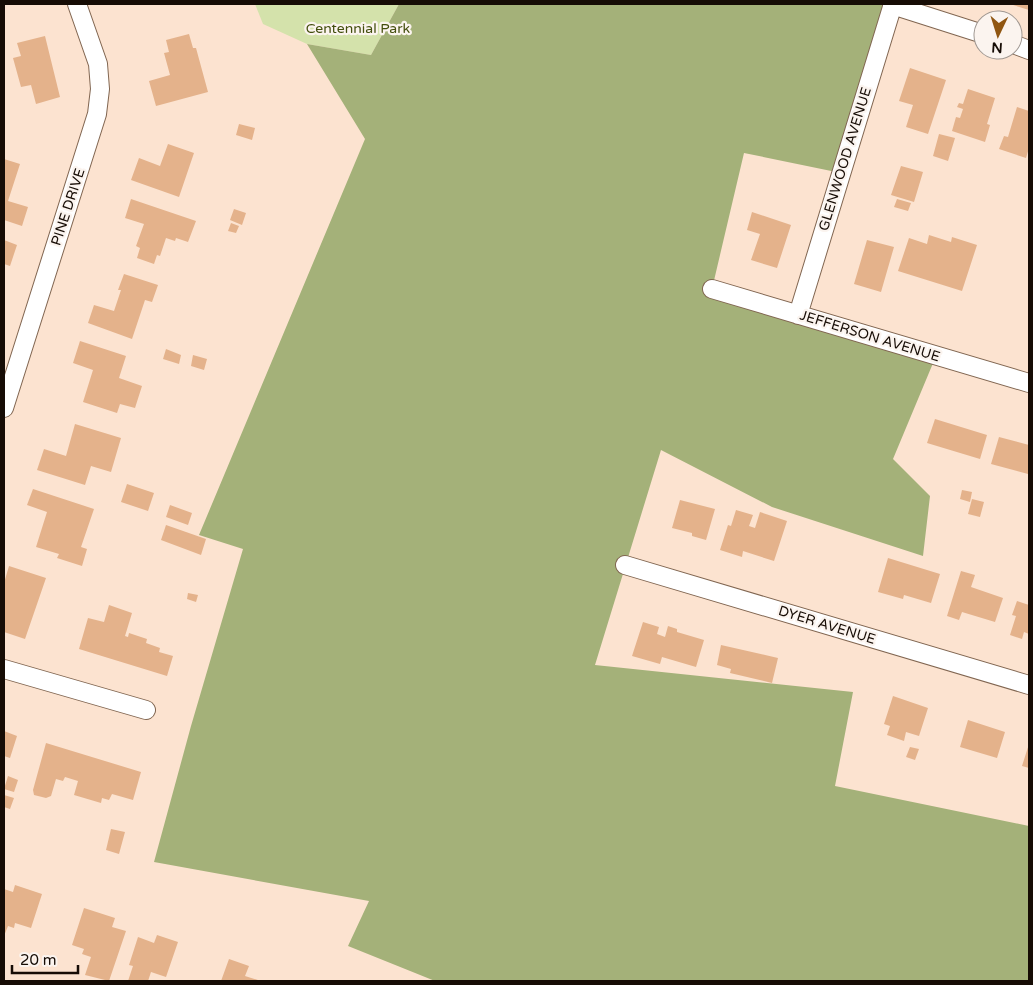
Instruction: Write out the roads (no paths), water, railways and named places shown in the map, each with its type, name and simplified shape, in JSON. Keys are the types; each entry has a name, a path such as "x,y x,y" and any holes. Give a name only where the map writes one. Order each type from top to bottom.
{"street":[{"name":"PINE DRIVE","path":"4,408 97,114 100,89 98,64 77,4"},
{"path":"892,4 973,31"},
{"name":"GLENWOOD AVENUE","path":"798,314 892,4"},
{"name":"JEFFERSON AVENUE","path":"712,289 1029,383"},
{"name":"DYER AVENUE","path":"625,565 1029,685"},
{"path":"4,669 146,710"}],"park label":[{"name":"Centennial Park","path":"358,28"}]}
